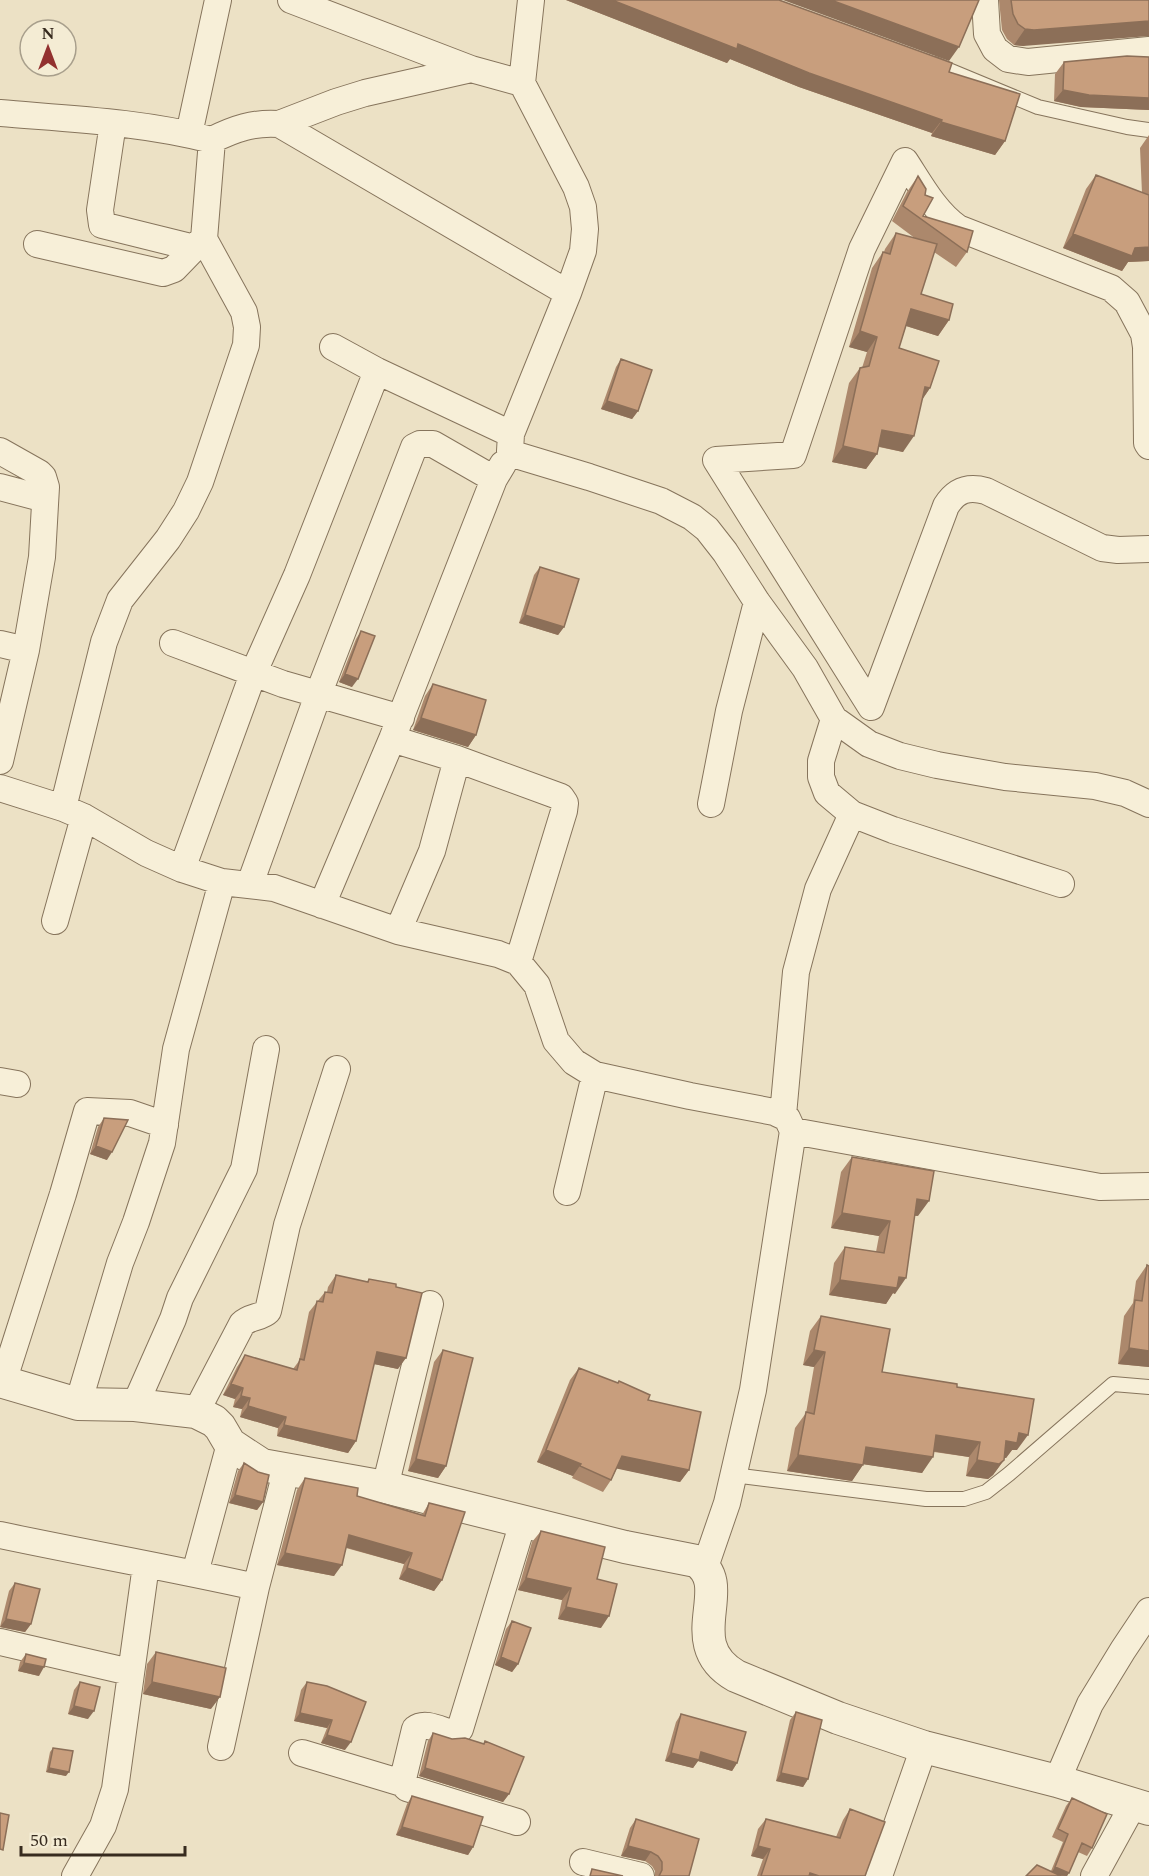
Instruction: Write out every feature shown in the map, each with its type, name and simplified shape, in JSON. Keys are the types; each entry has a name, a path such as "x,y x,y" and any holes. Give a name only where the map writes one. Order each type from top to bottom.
{"street":[{"path":"55,921 104,642 120,600 168,539 186,512 200,482 246,345 247,327 244,312 199,243 200,137 218,0"},
{"path":"291,0 471,69 522,83"},
{"path":"322,905 396,729 494,479 511,442 583,251 585,229 583,207 576,187 522,83 531,0"},
{"path":"985,0 987,34 995,49 1008,59 1029,62 1149,50"},
{"path":"0,113 112,123 200,137 261,123 279,124 364,93 471,69"},
{"path":"112,123 100,210 102,225 199,243"},
{"path":"279,124 568,293"},
{"path":"1149,446 1147,443 1146,347 1140,323 1127,302 1111,288 958,228 948,221 936,207 905,161 861,249 793,455 716,460 871,707 946,506 958,491 974,488 986,491 1102,548 1149,549"},
{"path":"37,244 163,273 174,270 199,243"},
{"path":"333,347 511,442 516,455 661,501 692,517 706,529 725,552 757,602 805,668 834,719 869,744 900,756 937,765 1005,777 1095,786 1125,793 1149,804"},
{"path":"182,869 253,674 297,575 377,371"},
{"path":"250,884 318,695 414,447 420,444 433,444 494,479"},
{"path":"0,481 6,454 39,472 46,487 42,556 26,650 0,761"},
{"path":"0,487 45,499"},
{"path":"711,804 729,711 757,602"},
{"path":"173,643 253,674 318,695 457,759 561,797 565,803 564,811 518,962"},
{"path":"0,644 26,650"},
{"path":"834,719 821,761 821,777 827,793 852,814 893,830 1061,884"},
{"path":"398,931 432,851 457,759"},
{"path":"0,788 73,813 146,853 182,869 222,882 273,888 398,931 498,954 518,962 537,985 556,1041 574,1062 595,1075 788,1123 1100,1187 1149,1186"},
{"path":"705,1567 727,1503 753,1390 788,1123 796,972 818,889 852,814"},
{"path":"78,1404 120,1263 162,1143 176,1049 222,882"},
{"path":"135,1405 180,1298 244,1169 266,1049"},
{"path":"196,1412 242,1324 250,1317 265,1315 268,1311 286,1225 337,1069"},
{"path":"567,1192 595,1075"},
{"path":"165,1125 130,1113 87,1111 63,1194 1,1381 78,1404 135,1405 196,1412 214,1420 230,1444 262,1465 385,1486 625,1547 696,1561 705,1567 712,1583 708,1635 712,1652 721,1668 838,1718 924,1747 1057,1781 1141,1807 1098,1876"},
{"path":"385,1486 430,1304"},
{"path":"195,1573 230,1444"},
{"path":"221,1747 256,1587 286,1468"},
{"path":"402,1783 415,1729 425,1725 451,1733 460,1729 523,1522"},
{"path":"0,1535 256,1587"},
{"path":"75,1876 103,1826 115,1789 121,1760 130,1672 146,1565"},
{"path":"1057,1781 1090,1704 1149,1611"},
{"path":"0,1642 130,1672"},
{"path":"879,1876 924,1747"},
{"path":"302,1753 402,1783 407,1788 518,1822"},
{"path":"583,1862 641,1876"}],"lane":[{"path":"925,61 1038,106 1149,130"},
{"path":"733,1475 926,1499 964,1499 986,1492 1113,1384 1149,1387"}],"building":[{"path":"612,0 779,0 952,63 949,72 1020,94 1005,141 941,122 942,120 809,73 738,44 737,49"},
{"path":"831,0 979,0 959,47"},
{"path":"1011,0 1149,0 1149,21 1025,29 1018,24 1013,14"},
{"path":"1127,56 1149,57 1149,98 1089,95 1063,90 1064,62"},
{"path":"1096,175 1149,195 1149,247 1135,248 1132,256 1073,234"},
{"path":"918,176 926,189 925,195 933,198 923,216 973,231 967,252 903,206"},
{"path":"896,233 937,244 921,294 953,304 949,320 911,309 899,348 939,361 930,388 925,387 914,436 882,430 877,454 843,446 860,368 869,366 877,337 860,331 883,252 890,254"},
{"path":"621,359 652,370 638,411 607,401"},
{"path":"540,567 579,579 564,627 525,615"},
{"path":"361,631 375,636 358,679 345,674"},
{"path":"433,684 486,700 476,735 421,718"},
{"path":"104,1118 128,1120 112,1152 96,1146"},
{"path":"852,1157 934,1171 929,1201 917,1199 906,1278 899,1277 897,1288 840,1280 845,1247 884,1253 890,1221 842,1213"},
{"path":"1147,1265 1149,1266 1149,1351 1129,1348 1135,1300 1142,1301"},
{"path":"336,1275 368,1282 369,1279 396,1284 396,1287 422,1293 406,1358 377,1352 356,1441 284,1425 286,1417 248,1406 250,1398 241,1396 243,1388 231,1384 245,1355 297,1370 300,1359 304,1360 317,1301 323,1302 325,1292 332,1293"},
{"path":"821,1316 890,1329 882,1372 1034,1399 1028,1435 1019,1433 1017,1443 1006,1441 1004,1460 999,1464 977,1460 980,1442 936,1435 933,1457 866,1447 863,1465 798,1455 806,1412 814,1414 825,1352 814,1350"},
{"path":"443,1350 473,1358 446,1466 416,1459"},
{"path":"579,1368 618,1383 619,1381 650,1395 648,1400 701,1412 689,1470 622,1456 611,1480 580,1466 581,1464 546,1450"},
{"path":"244,1463 258,1472 269,1475 263,1502 235,1495"},
{"path":"305,1478 358,1488 357,1496 425,1516 429,1503 465,1512 442,1580 407,1568 412,1553 349,1535 342,1565 285,1553"},
{"path":"541,1531 605,1547 597,1579 617,1584 609,1616 566,1607 571,1588 526,1578"},
{"path":"15,1583 40,1589 31,1624 6,1619"},
{"path":"512,1621 531,1628 518,1664 501,1657"},
{"path":"156,1652 226,1668 220,1697 152,1682"},
{"path":"26,1654 46,1659 44,1667 24,1663"},
{"path":"80,1682 100,1687 94,1711 74,1706"},
{"path":"307,1682 327,1686 366,1702 351,1742 327,1735 332,1720 300,1713"},
{"path":"796,1712 822,1720 808,1779 781,1773"},
{"path":"681,1714 746,1732 737,1763 701,1752 699,1760 671,1753"},
{"path":"433,1733 452,1739 465,1738 484,1744 485,1741 524,1757 509,1794 425,1768"},
{"path":"53,1748 73,1751 69,1772 49,1768"},
{"path":"412,1796 483,1817 473,1847 402,1827"},
{"path":"1072,1798 1107,1814 1092,1848 1082,1843 1069,1873 1055,1867 1068,1834 1058,1829"},
{"path":"850,1809 885,1822 865,1876 819,1876 810,1873 809,1876 761,1876 770,1849 758,1846 766,1819 840,1838"},
{"path":"0,1813 9,1815 3,1850 0,1849"},
{"path":"636,1819 699,1839 689,1876 659,1876 662,1862 658,1856 628,1846"},
{"path":"1037,1865 1061,1876 1026,1876"},
{"path":"592,1869 623,1876 590,1876"}]}
